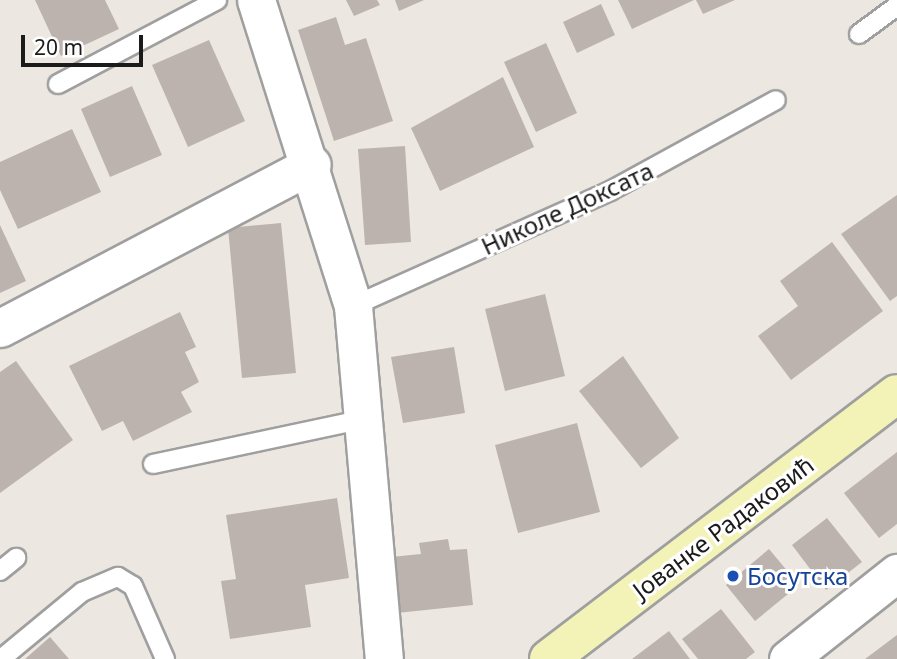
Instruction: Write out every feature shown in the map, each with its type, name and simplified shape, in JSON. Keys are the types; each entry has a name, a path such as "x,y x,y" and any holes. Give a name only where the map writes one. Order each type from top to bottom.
{"main road":[{"name":"Јованке Радаковић","path":"549,659 897,394"}],"street":[{"path":"256,0 312,164 353,306 384,659"},
{"path":"0,328 312,164"},
{"path":"788,659 897,573"}],"lane":[{"path":"58,84 217,0"},
{"path":"859,34 897,6"},
{"name":"Николе Доксата","path":"353,306 610,191 776,100"},
{"path":"153,464 365,419"},
{"path":"0,571 16,558"},
{"path":"1,659 82,592 118,577 133,586 164,659"}],"building":[{"path":"35,0 105,0 119,29 61,56"},
{"path":"346,0 377,0 380,5 354,16"},
{"path":"395,0 424,0 399,11"},
{"path":"618,0 694,0 632,29"},
{"path":"696,0 735,0 703,14"},
{"path":"601,4 615,35 577,53 563,22"},
{"path":"336,17 345,45 366,38 393,121 334,141 298,30"},
{"path":"209,40 245,121 188,147 152,65"},
{"path":"546,43 577,113 536,132 504,62"},
{"path":"503,77 534,147 440,191 411,128"},
{"path":"132,86 162,155 110,177 81,109"},
{"path":"72,129 101,192 18,229 0,190 0,162"},
{"path":"405,146 411,242 365,245 358,149"},
{"path":"897,195 897,296 890,301 841,234"},
{"path":"281,223 296,373 242,378 228,228"},
{"path":"0,225 26,281 0,293"},
{"path":"832,242 883,311 791,380 758,336 798,306 780,281"},
{"path":"545,294 565,376 505,391 485,309"},
{"path":"180,312 196,347 185,352 199,382 181,392 192,412 133,441 123,421 102,431 69,366"},
{"path":"454,347 465,413 403,423 391,357"},
{"path":"623,356 679,438 641,468 579,391"},
{"path":"16,361 73,440 0,493 0,372"},
{"path":"577,423 600,512 518,533 495,445"},
{"path":"897,452 897,524 879,538 844,493"},
{"path":"337,498 349,578 305,585 311,627 230,639 221,581 236,579 226,515"},
{"path":"827,518 862,562 826,590 792,545"},
{"path":"448,539 450,550 467,549 473,605 397,613 391,557 421,554 419,543"},
{"path":"769,549 799,585 755,621 726,585"},
{"path":"721,609 755,652 746,659 698,659 682,639"},
{"path":"669,631 690,659 632,659"},
{"path":"897,635 897,659 865,659"},
{"path":"50,637 69,659 25,659"}],"place":[{"name":"Босутска","path":"733,576"}]}
